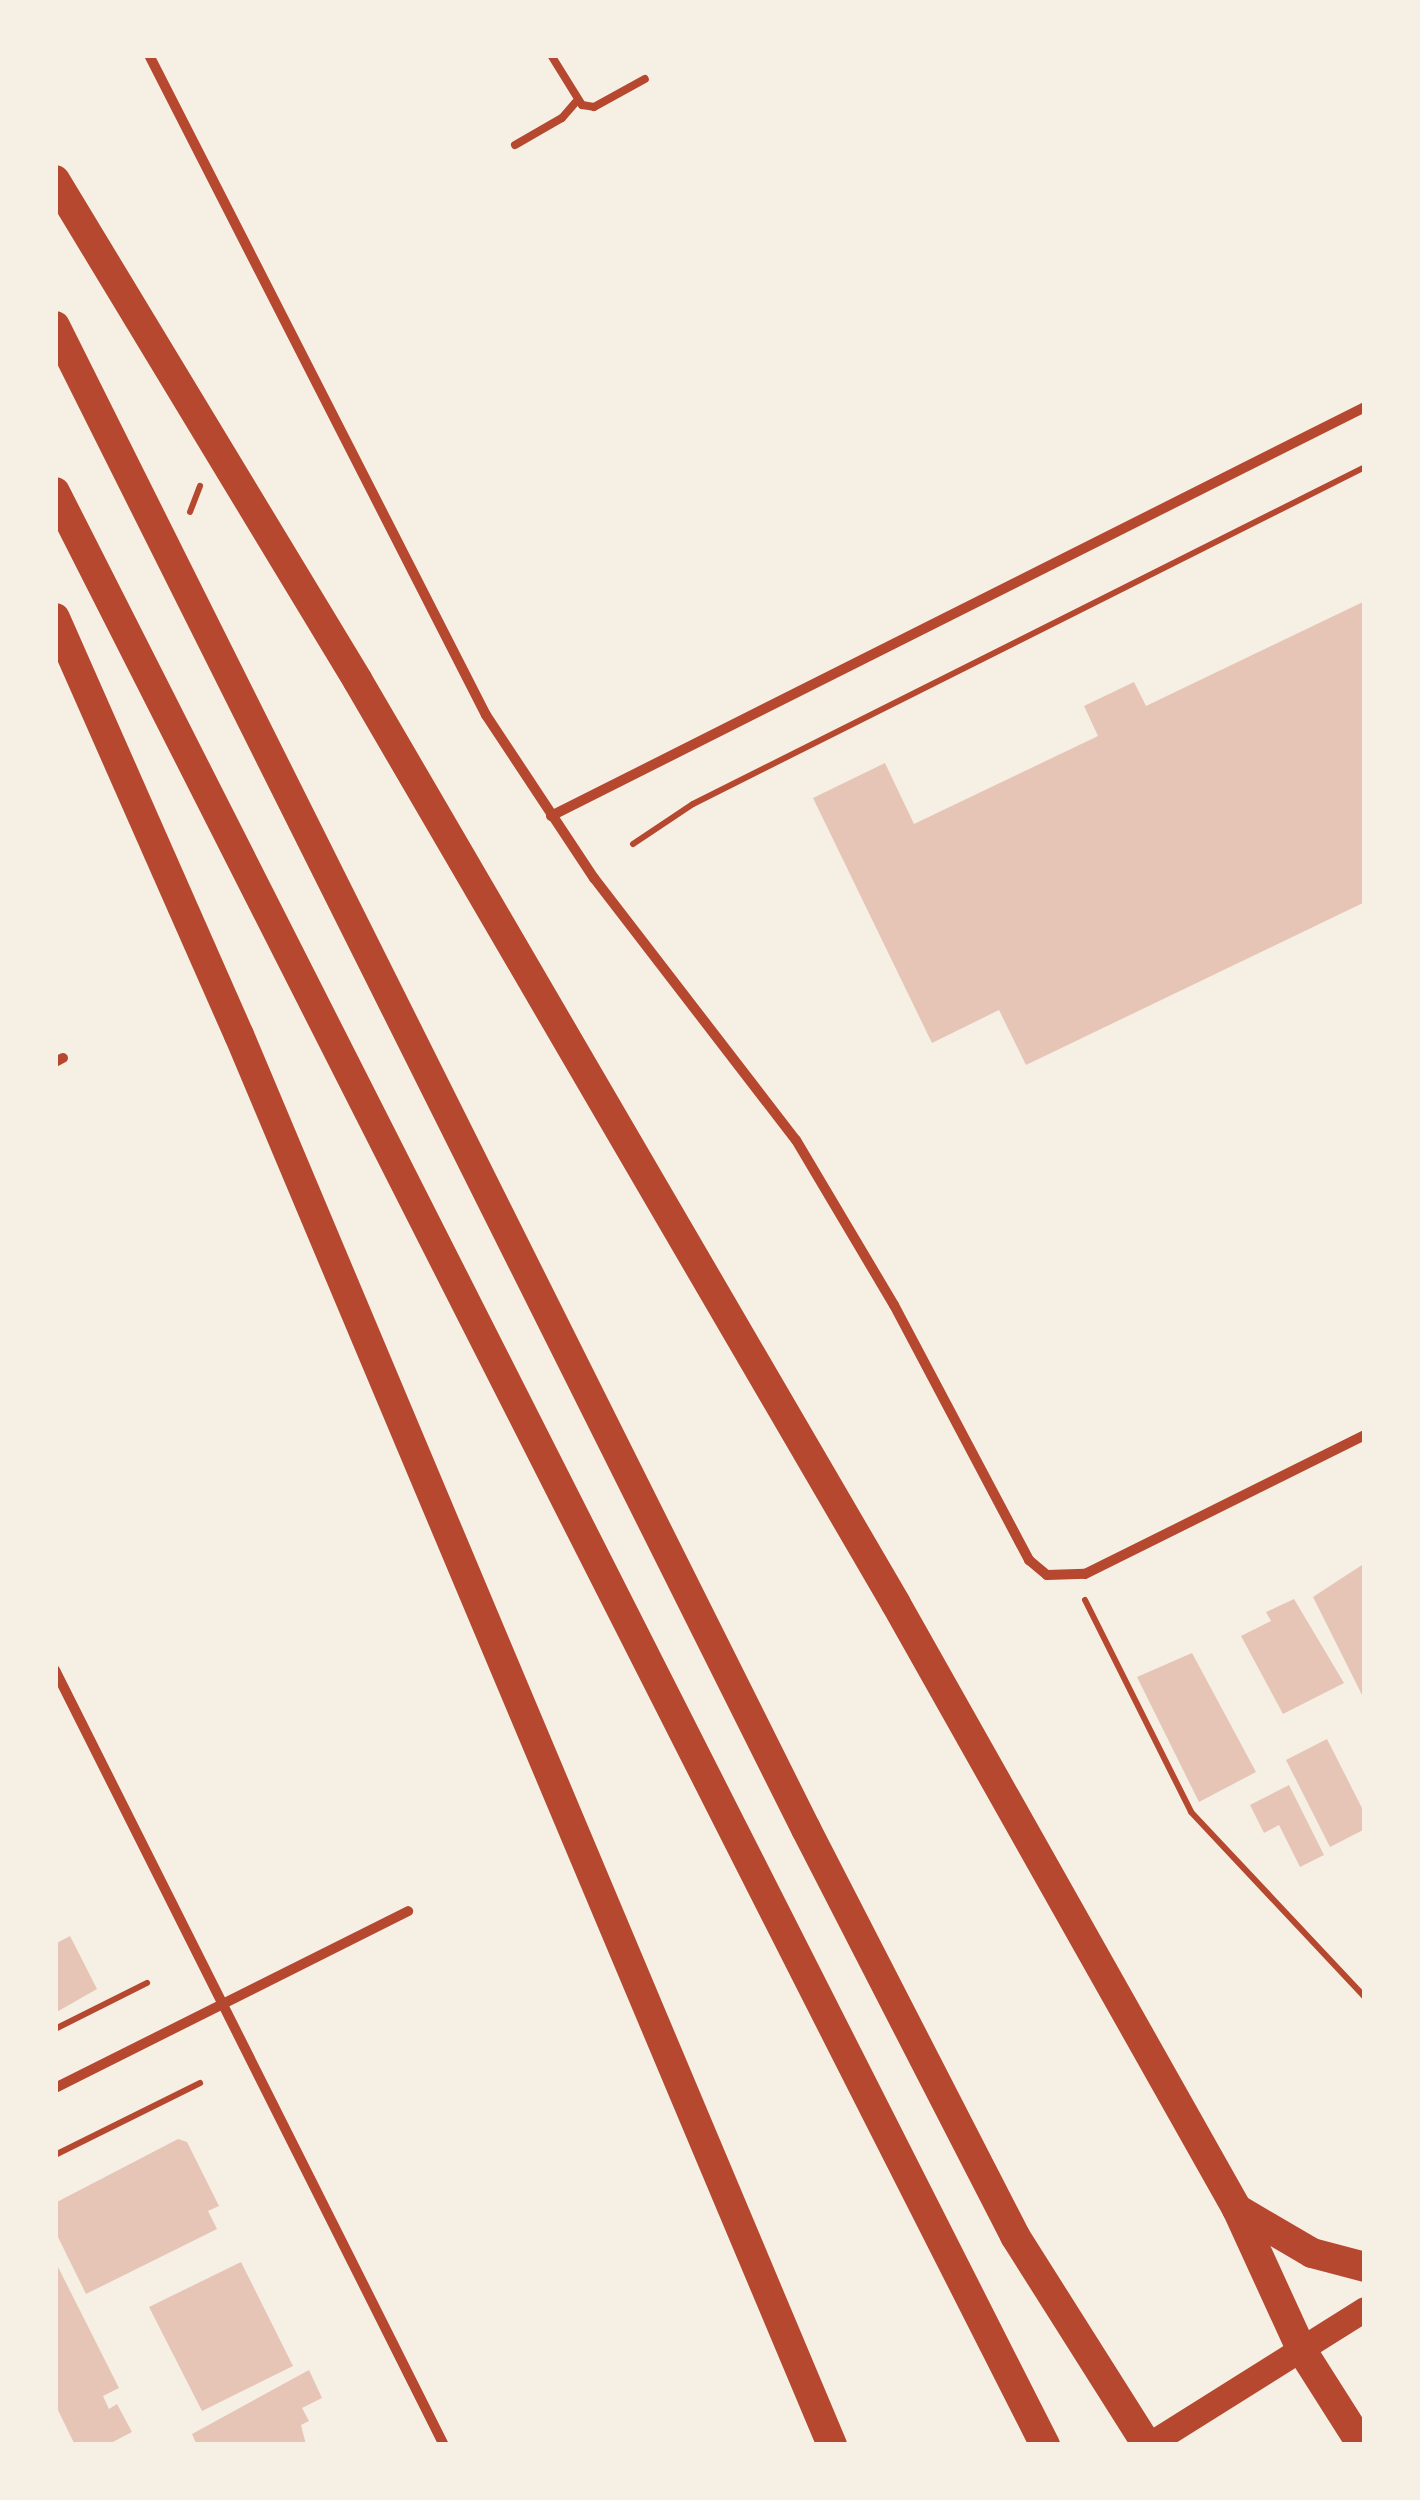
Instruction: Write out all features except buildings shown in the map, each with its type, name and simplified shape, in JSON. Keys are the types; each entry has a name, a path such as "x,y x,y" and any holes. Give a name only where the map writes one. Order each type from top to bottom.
{"highway":[{"path":"55,180 216,443 886,1587 1237,2209 1302,2350 1357,2439"},
{"path":"55,326 970,2148 1016,2236 1148,2445"},
{"path":"55,492 1046,2445"},
{"path":"55,618 239,1035 832,2445"},
{"path":"1237,2209 1312,2253 1365,2268"},
{"path":"814,2403 814,2445"}],"main road":[{"path":"1148,2445 1365,2308"}],"street":[{"path":"149,55 417,590 551,816 796,1140 894,1306 1020,1547 1047,1575 1073,1576 1365,1434"},
{"path":"551,816 1365,407"},
{"path":"55,1670 444,2445"},
{"path":"55,2088 408,1911"}],"lane":[{"path":"551,55 576,102 594,106 645,79"},
{"path":"515,145 562,118 576,102"}],"path":[{"path":"172,560 216,443"},
{"path":"634,844 692,804 1365,467"},
{"path":"1073,1576 1192,1812 1365,1997"},
{"path":"55,2029 147,1983"},
{"path":"55,2155 200,2082"}]}
